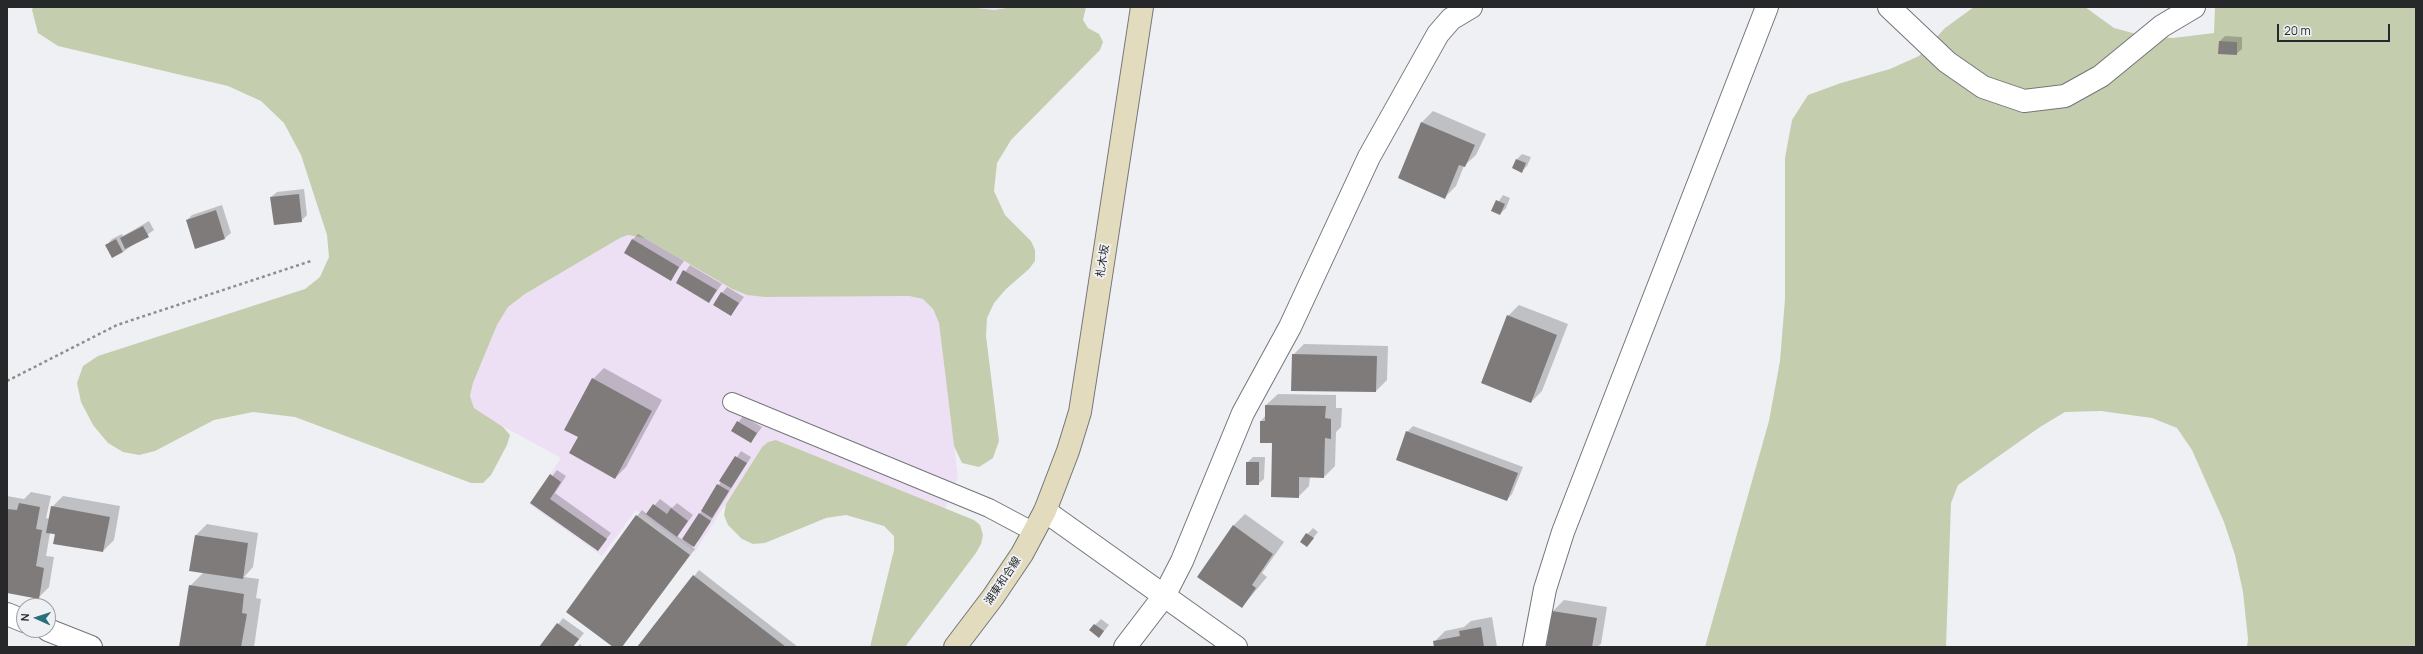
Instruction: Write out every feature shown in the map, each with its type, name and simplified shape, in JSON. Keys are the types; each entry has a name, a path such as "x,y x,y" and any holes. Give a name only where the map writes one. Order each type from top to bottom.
{"main road":[{"name":"札木坂","path":"1045,511 1065,461 1080,412 1142,7"},
{"name":"湖東和合線","path":"955,647 993,597 1034,532 1045,511"}],"street":[{"path":"1124,647 1164,596 1182,561 1243,414 1290,327 1369,157 1438,34 1451,19 1470,7"},
{"path":"1534,647 1545,589 1563,532 1767,7"},
{"path":"1889,7 1947,62 1983,87 2024,101 2065,96 2089,83 2101,76 2162,26 2194,7"},
{"path":"1045,511 1236,647"},
{"path":"56,633 91,647"}],"lane":[{"path":"732,402 989,508 1034,532"}],"path":[{"path":"7,381 117,325 311,261"}],"shaded area":[{"path":"968,7 1013,7 994,10"},
{"path":"628,235 645,238 732,289 747,295 909,296 923,299 933,309 939,323 958,477 945,509 776,440 768,442 762,447 695,552 636,510 602,556 529,504 561,458 482,415 474,408 470,396 473,383 497,325 508,307 525,294 620,238"}],"green space":[{"path":"33,7 968,7 994,10 1013,7 1086,7 1083,20 1088,28 1099,34 1103,42 1100,50 1011,140 997,163 994,191 1005,215 1031,241 1035,250 1035,261 1029,269 1006,289 994,303 987,318 986,336 999,441 993,458 979,467 962,463 954,446 939,323 933,309 923,299 909,296 765,297 747,295 732,289 645,238 628,235 620,238 525,294 508,307 497,325 473,383 470,396 474,408 503,427 510,435 507,445 491,475 483,483 471,483 295,417 253,412 214,420 155,451 139,455 123,452 108,443 93,425 81,402 77,383 83,366 98,356 305,289 320,277 329,257 327,235 301,155 284,123 261,101 228,86 58,46 38,33 32,10"},
{"path":"1974,7 2085,7 2114,28 2144,36 2173,38 2214,33 2215,7 2416,7 2416,647 2247,647 2248,639 2243,592 2235,555 2224,522 2192,450 2177,428 2152,418 2101,411 2065,412 2040,427 1958,485 1951,503 1946,647 1705,647 1769,421 1780,361 1785,299 1785,158 1792,120 1808,95 1841,83 1890,69 1919,56 1945,28"},
{"path":"776,440 974,520 980,525 983,535 981,544 976,553 905,647 870,647 894,550 894,536 884,526 846,515 826,518 765,543 753,544 742,539 728,525 724,515 726,504 762,447 768,442"}],"building":[{"path":"2219,41 2237,42 2237,55 2218,54"},
{"path":"1421,122 1475,145 1465,167 1459,165 1445,199 1398,178"},
{"path":"1516,159 1526,163 1522,173 1512,168"},
{"path":"299,194 302,222 274,225 270,197"},
{"path":"1496,200 1505,204 1500,215 1491,211"},
{"path":"216,210 225,239 195,249 186,220"},
{"path":"143,226 149,237 125,249 120,238"},
{"path":"116,239 123,252 112,258 105,245"},
{"path":"632,239 679,267 671,281 624,253"},
{"path":"683,270 717,290 709,303 676,283"},
{"path":"721,292 739,303 731,316 713,305"},
{"path":"1507,315 1557,335 1531,403 1481,383"},
{"path":"1292,354 1377,356 1376,392 1291,391"},
{"path":"592,378 652,411 615,479 569,453 578,437 564,430"},
{"path":"1265,405 1326,406 1325,418 1331,419 1331,439 1325,438 1324,478 1299,477 1299,498 1271,497 1272,443 1260,443 1260,421 1265,421"},
{"path":"737,421 757,433 751,443 731,431"},
{"path":"1406,431 1518,473 1507,501 1396,460"},
{"path":"735,456 747,463 731,488 719,481"},
{"path":"1246,462 1259,462 1259,485 1246,485"},
{"path":"550,474 561,482 550,499 607,539 598,551 530,503"},
{"path":"717,484 729,491 712,518 701,511"},
{"path":"19,503 40,507 36,529 42,530 36,566 44,568 39,598 7,593 7,509 17,510"},
{"path":"653,504 667,514 671,508 688,521 677,537 646,514"},
{"path":"51,506 110,517 103,552 53,544 55,534 46,533"},
{"path":"699,513 711,521 694,547 682,539"},
{"path":"636,515 690,555 622,647 613,647 566,612"},
{"path":"1233,525 1273,554 1252,585 1256,588 1242,608 1197,577"},
{"path":"1306,533 1314,538 1307,547 1300,542"},
{"path":"195,535 248,543 243,579 189,571"},
{"path":"693,575 786,647 637,647"},
{"path":"189,585 244,594 242,613 247,614 241,647 179,647"},
{"path":"1552,611 1597,618 1592,647 1546,647"},
{"path":"557,623 579,639 573,647 539,647"},
{"path":"1094,624 1104,631 1099,638 1089,630"},
{"path":"1481,627 1484,647 1434,647 1433,641 1460,636 1459,631"}]}
